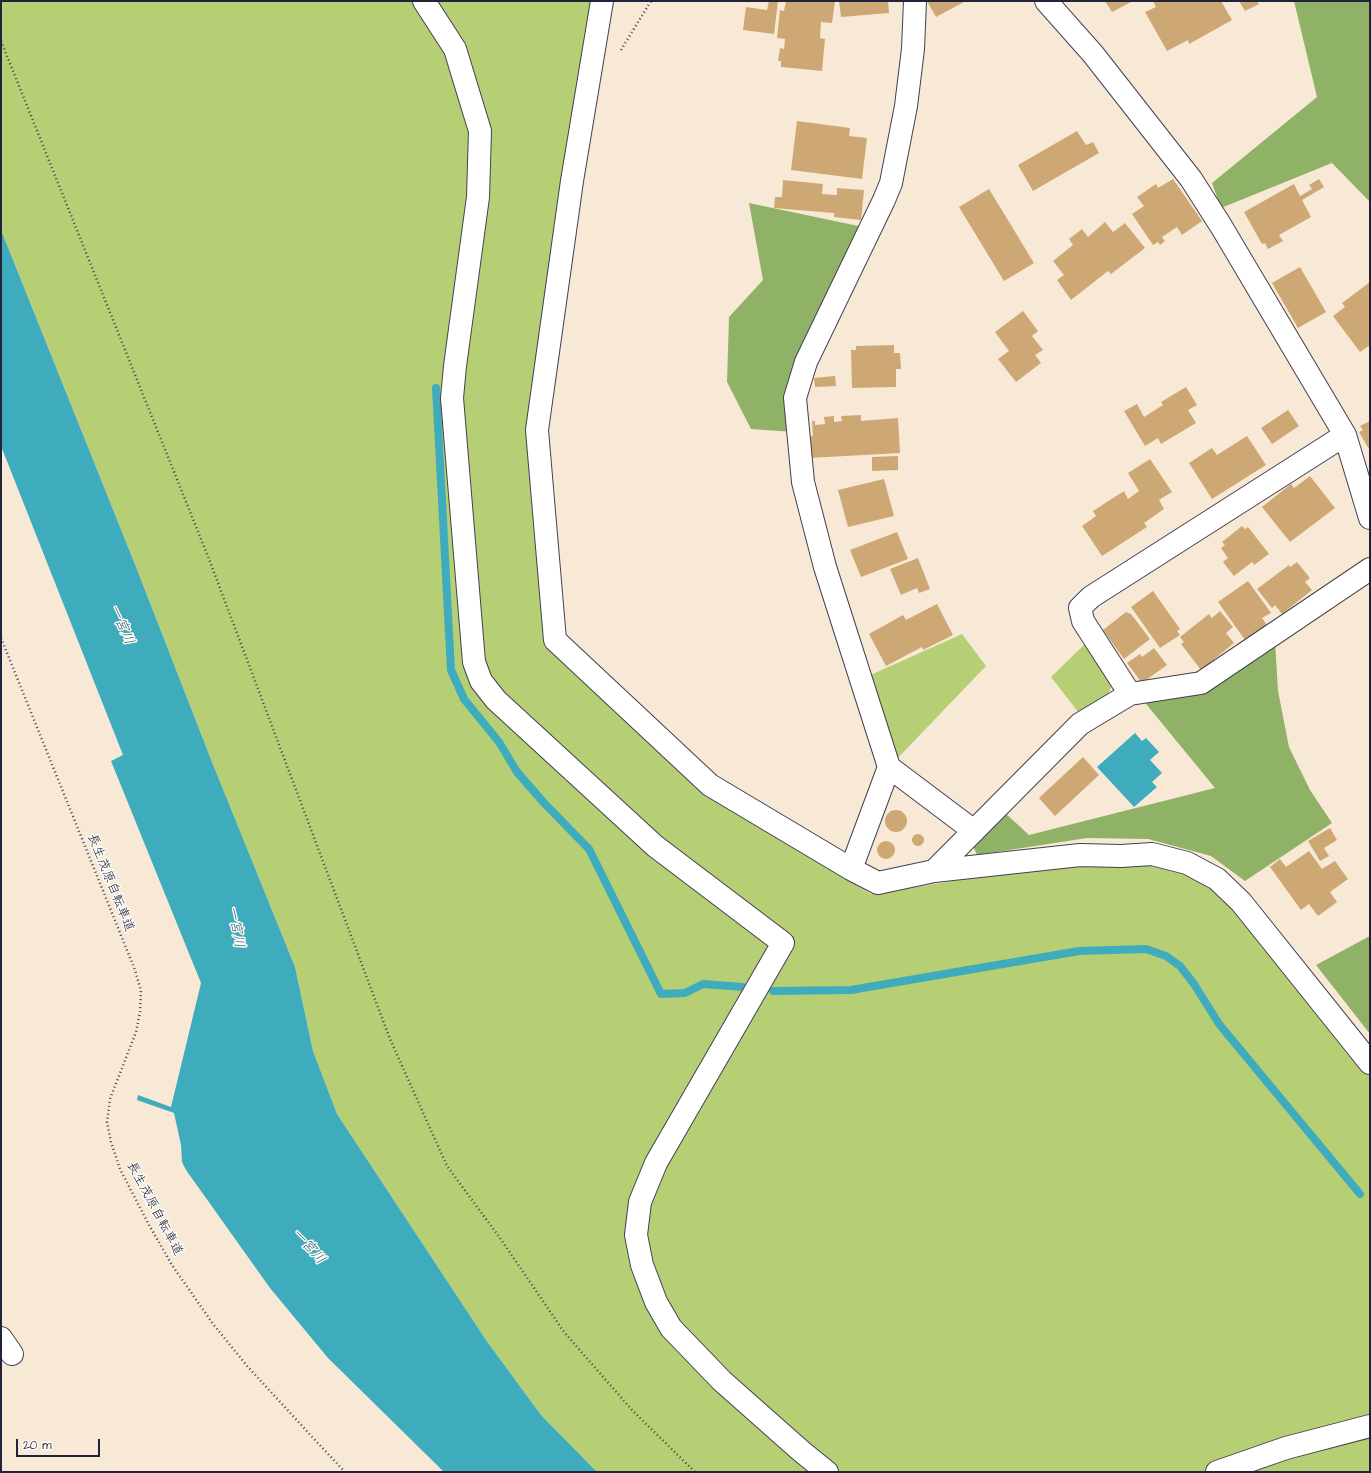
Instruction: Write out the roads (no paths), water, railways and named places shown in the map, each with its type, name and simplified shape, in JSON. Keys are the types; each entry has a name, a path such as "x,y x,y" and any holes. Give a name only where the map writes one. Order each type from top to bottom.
{"street":[{"path":"424,1 455,49 480,131 478,197 452,398 474,662 481,680 496,700 655,846 783,943 656,1164 640,1202 636,1236 642,1265 656,1302 672,1328 722,1381 827,1472"},
{"path":"602,1 572,181 537,430 556,640 710,785 878,884 934,871 1080,855 1121,856 1152,854 1187,863 1217,879 1241,902 1370,1063"},
{"path":"915,1 913,49 906,106 891,183 881,207 806,362 796,398 803,482 826,567 889,767 974,831"},
{"path":"1046,1 1093,54 1191,179 1345,434 1370,518"},
{"path":"1130,694 1083,621 1080,608 1091,597 1345,434"},
{"path":"934,871 1080,724 1130,694 1200,683 1370,569"},
{"path":"851,869 889,767"},
{"path":"1217,1472 1286,1448 1370,1426"}],"water":[{"name":"一宮川","path":"1,230 295,967 313,1051 337,1114 486,1340 541,1415 597,1472 444,1472 328,1358 270,1288 186,1170 182,1162 181,1145 174,1113 137,1100 138,1095 171,1107 201,983 111,761 123,755 1,446"},
{"path":"1135,733 1142,741 1146,738 1159,752 1150,760 1162,773 1152,782 1157,787 1134,807 1097,767"}],"waterway":[{"path":"436,388 451,670 464,699 499,742 517,772 545,804 589,849 661,994 685,993 703,984 743,987"},
{"path":"773,991 851,990 1079,951 1146,949 1166,956 1180,966 1194,984 1219,1024 1360,1194"}]}
